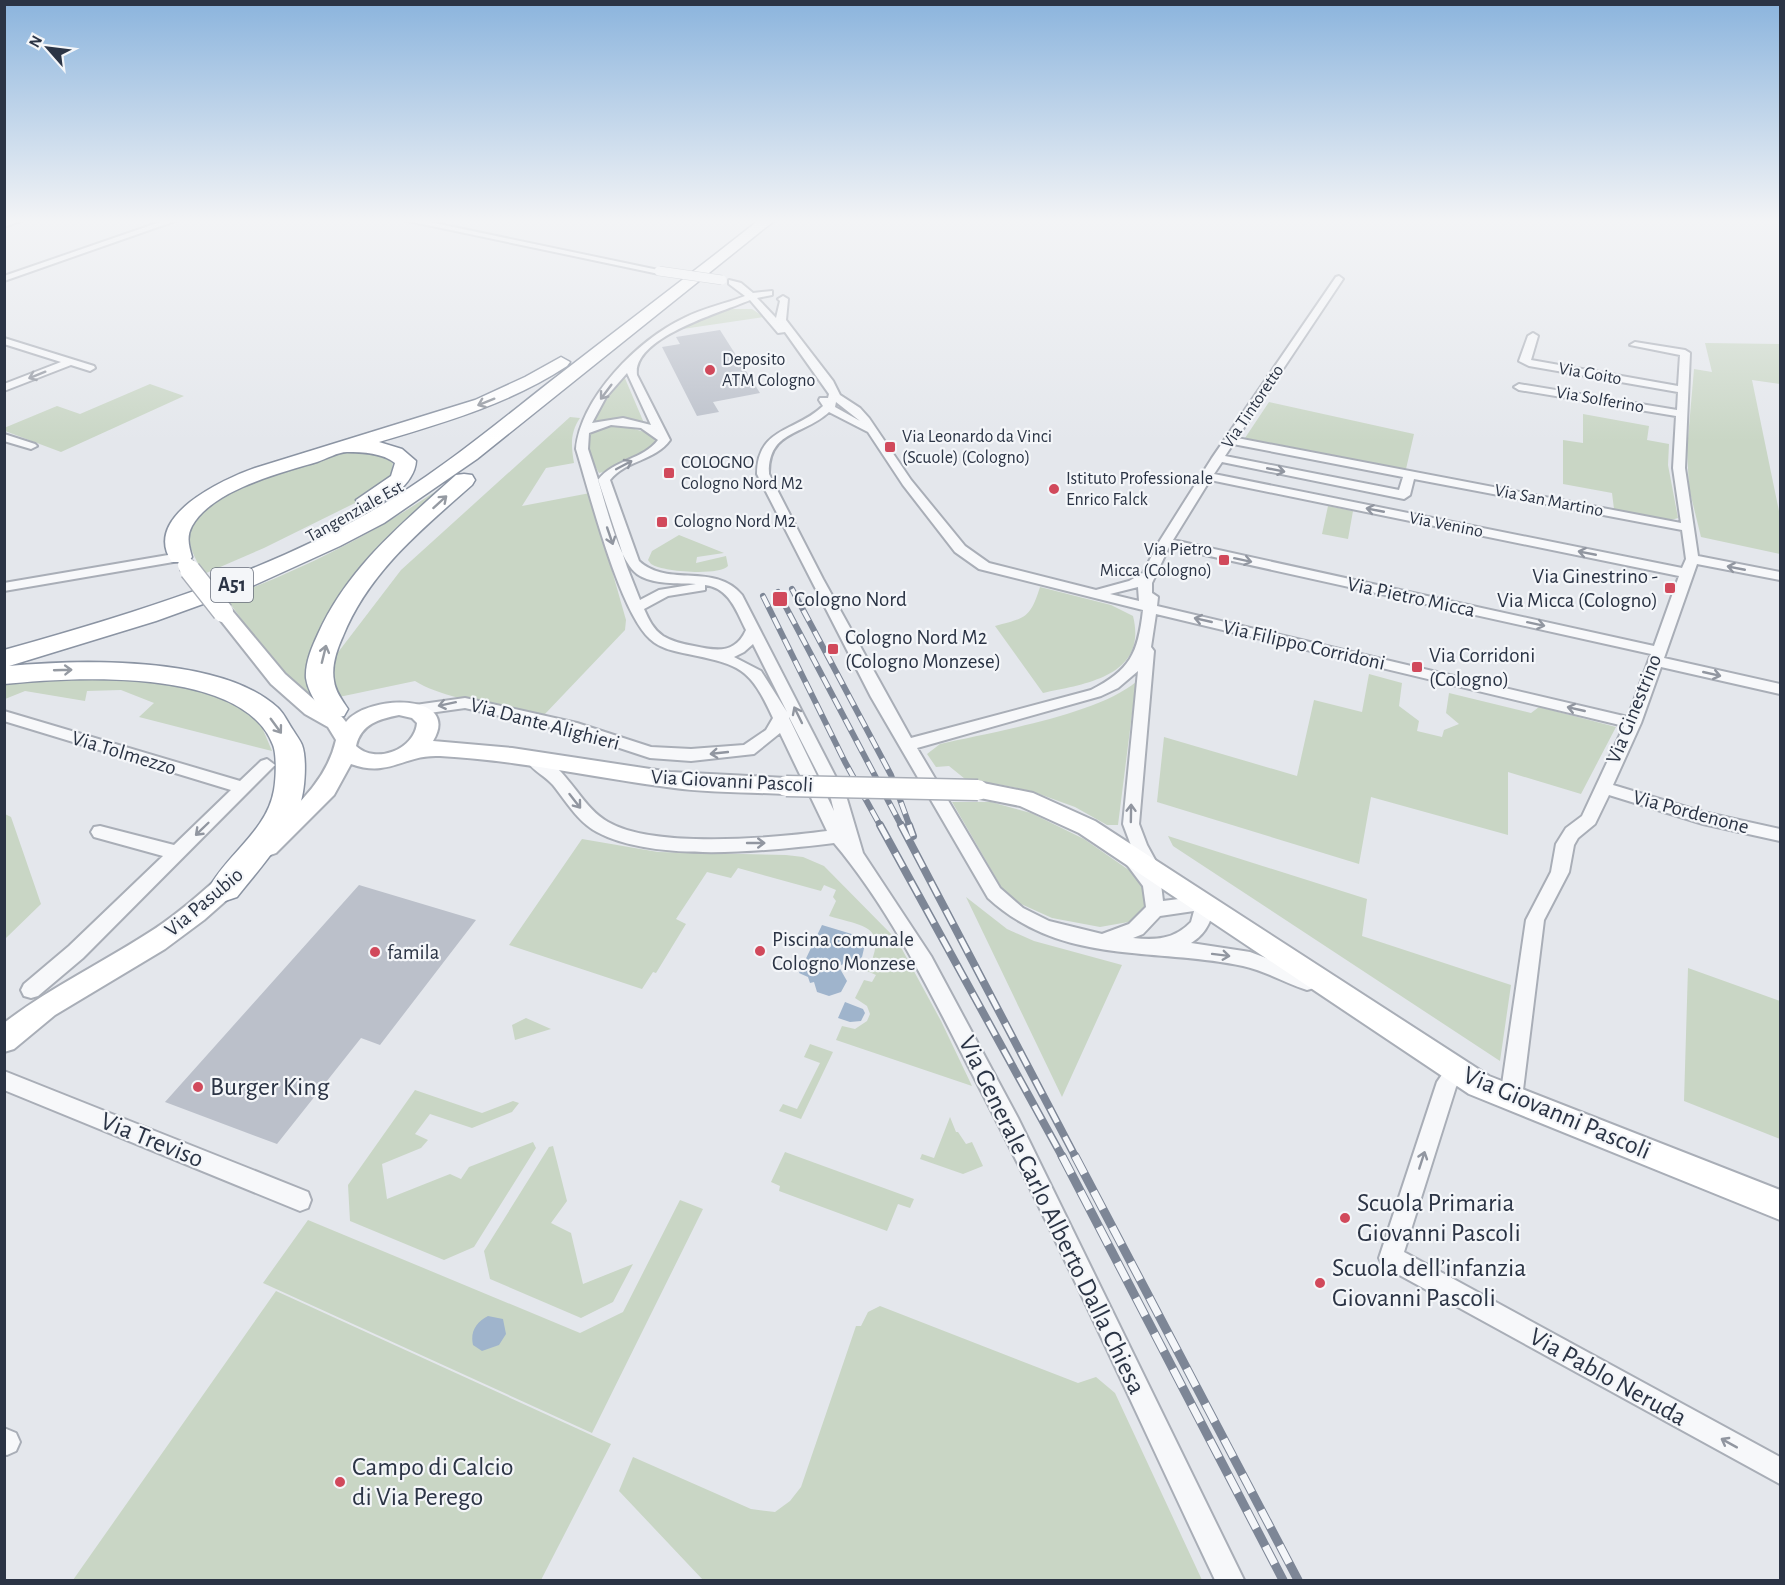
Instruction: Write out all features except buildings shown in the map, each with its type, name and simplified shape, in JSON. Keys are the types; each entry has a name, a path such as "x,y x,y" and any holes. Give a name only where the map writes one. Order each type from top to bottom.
{"highway":[{"path":"183,561 177,541 183,523 209,497 239,480 453,413 508,393 549,370 658,294"},
{"name":"Tangenziale Est","path":"4,646 140,606 235,570 284,549 369,507 417,477 658,294"},
{"name":"A51","path":"583,366 674,294"},
{"path":"334,709 320,681 320,669 332,630 357,585 392,545 536,414 583,366"},
{"name":"Tangenziale Est","path":"4,659 176,606 268,571 351,531 437,480 583,366"},
{"path":"235,570 388,488 403,475 406,466 406,461 399,454 388,450 369,447 325,452"},
{"path":"4,675 65,669 174,676 231,691 252,702 269,715 285,738 289,752 289,791 266,836 225,888"}],"street":[{"path":"749,294 822,389 826,404"},
{"path":"723,307 756,303 768,294"},
{"path":"771,294 783,299"},
{"name":"Via Tintoretto","path":"1150,867 1134,836 1131,808 1153,571 1165,543 1218,458 1330,294"},
{"path":"583,432 596,406 620,374 636,358 683,321 723,307 783,299"},
{"path":"783,299 785,301 780,314 781,320 829,383 826,404 808,422"},
{"name":"Via Goito","path":"1533,336 1524,361 1529,363 1683,390"},
{"path":"4,341 90,368"},
{"name":"Via Ginestrino","path":"1511,1098 1534,920 1560,872 1565,844 1572,833 1590,820 1602,787 1633,723 1692,559 1679,468 1685,353 1635,345"},
{"path":"636,358 631,369 632,375 664,440"},
{"path":"4,388 70,362"},
{"name":"Via Solferino","path":"1519,387 1681,414"},
{"path":"826,404 847,412"},
{"path":"766,449 775,438 826,404"},
{"path":"766,449 778,438 808,422 847,412"},
{"name":"Via Filippo Corridoni","path":"847,412 872,433 907,482 966,556 1001,572 1633,723"},
{"path":"583,432 602,424 631,423 652,429 664,440"},
{"name":"Via Generale Carlo Alberto Dalla Chiesa","path":"583,432 582,449 591,480 634,604 646,628 665,643 734,661 756,674 782,716 794,745 857,858 924,962 1010,1125 1230,1581"},
{"path":"4,437 31,446"},
{"path":"664,440 658,447 612,471 603,482 636,566 652,576 721,585"},
{"name":"Via San Martino","path":"1230,440 1689,528"},
{"name":"Via Giovanni Pascoli","path":"766,449 762,457 763,474 816,579 980,873 1000,901 1022,917 1048,929 1101,940 1258,962 1345,996"},
{"path":"1218,458 1404,495 1409,474"},
{"name":"Via Venino","path":"1207,476 1686,573"},
{"name":"Via Pietro Micca","path":"1165,543 1656,656 1780,689"},
{"path":"1692,559 1780,576"},
{"path":"4,587 183,561 261,661 312,709 335,722 351,755 360,760 383,761"},
{"path":"1088,592 1107,592 1122,588 1153,571"},
{"path":"634,604 651,589 686,579"},
{"path":"634,604 664,593 721,585"},
{"name":"Via Generale Carlo Alberto Dalla Chiesa","path":"721,585 735,595 817,753 839,799 843,831"},
{"path":"714,655 731,653 742,647 752,631"},
{"name":"Via Tintoretto","path":"907,745 1106,689 1134,669 1143,656 1148,639"},
{"path":"302,698 334,709 375,713"},
{"name":"Via Dante Alighieri","path":"422,718 465,703 577,728 638,749 662,754 704,755 794,745 817,753"},
{"path":"394,708 422,718 424,739 409,752 360,772 311,807 336,772 356,724 375,713 394,708"},
{"name":"Via Tolmezzo","path":"4,716 243,788"},
{"name":"Via Dante Alighieri","path":"748,750 761,744 772,734 782,716"},
{"name":"Via Giovanni Pascoli","path":"422,718 447,738 512,756"},
{"name":"Via Giovanni Pascoli","path":"409,752 437,748 512,756 670,780 786,786 978,790 1016,796 1047,807 1087,827 1479,1085 1780,1205"},
{"name":"Via Giovanni Pascoli","path":"534,760 552,772 587,816 621,836 656,842 789,843 843,831"},
{"name":"Via Pasubio","path":"4,1040 76,952 267,765"},
{"name":"Via Pordenone","path":"1602,787 1703,818 1780,835"},
{"name":"Via Pasubio","path":"4,1017 38,998 87,984 156,942 225,888 311,807"},
{"path":"100,831 178,853"},
{"path":"1121,849 1152,884 1155,909"},
{"path":"1101,940 1136,929 1155,909 1203,903 1203,917 1197,930 1183,940 1161,948"},
{"path":"76,952 87,984"},
{"name":"Via Pablo Neruda","path":"1457,1070 1447,1082 1391,1258 1780,1471"},
{"name":"Via Treviso","path":"4,1080 300,1200"}],"green space":[{"path":"752,309 764,317 676,330 720,311"},
{"path":"1705,343 1780,344 1780,384 1752,380 1780,516 1780,554 1701,537 1689,488 1687,450 1694,369 1712,372"},
{"path":"624,376 644,423 609,420 589,423"},
{"path":"150,384 184,396 61,452 5,431 4,428 57,406 80,414"},
{"path":"1269,402 1414,434 1406,469 1245,438"},
{"path":"1583,414 1649,426 1647,440 1669,444 1668,465 1678,518 1671,520 1614,509 1612,493 1563,484 1563,440 1583,443"},
{"path":"570,417 580,418 572,439 574,463 546,468 522,506 590,493 626,620 625,630 544,715 459,698 428,688 415,681 339,697 333,676 336,655 401,570"},
{"path":"621,425 651,434 655,441 630,461 599,473 590,457 590,433 599,427"},
{"path":"369,451 388,457 393,462 391,475 384,484 355,503 264,548 204,574 191,548 189,537 197,518 213,504 258,480 309,461 346,452"},
{"path":"459,475 383,544 348,583 334,604 325,624 311,691 308,694 277,668 226,598 287,573 376,529"},
{"path":"1328,506 1353,511 1348,539 1322,534"},
{"path":"679,535 724,553 697,557 696,563 726,556 728,566 714,571 691,572 651,564 648,560 652,551"},
{"path":"1040,587 1111,605 1133,616 1135,636 1131,652 1122,664 1110,674 1094,681 1043,693 995,626 1025,616 1033,605"},
{"path":"139,674 227,697 256,713 272,751 139,717 154,703 121,690 87,691 85,701 25,691 5,699 4,681"},
{"path":"1369,674 1402,683 1399,706 1419,721 1417,731 1442,737 1444,730 1459,724 1446,713 1449,693 1531,713 1539,707 1616,727 1581,794 1508,772 1508,835 1371,797 1359,864 1157,802 1164,737 1297,776 1314,700 1362,712"},
{"path":"1136,682 1118,825 1107,825 1075,807 1031,791 997,784 970,783 949,766 936,767 927,754 940,744 1070,713 1118,694"},
{"path":"952,802 991,802 1031,813 1084,839 1139,877 1146,899 1143,911 1134,921 1100,927 1052,918 1021,904 1003,890"},
{"path":"5,814 11,817 41,904 5,939"},
{"path":"1168,836 1367,899 1362,936 1511,985 1500,1061 1173,846"},
{"path":"582,839 658,852 786,855 803,857 824,866 897,940 941,1021 972,1086 836,1040 842,1026 855,1029 867,1021 870,1014 867,1006 855,998 864,980 872,982 876,975 867,971 876,945 870,931 863,926 829,916 836,901 833,897 836,890 824,885 821,891 738,868 731,878 707,872 676,919 686,924 656,973 653,972 642,989 509,945"},
{"path":"966,897 1007,929 1034,941 1122,965 1062,1097"},
{"path":"1688,968 1780,1001 1780,1139 1684,1101"},
{"path":"526,1018 551,1029 515,1040 512,1025"},
{"path":"810,1044 833,1052 801,1119 779,1111 783,1104 797,1109 820,1063 804,1057"},
{"path":"415,1090 482,1113 513,1101 519,1103 512,1112 472,1128 430,1114 415,1134 428,1140 421,1148 382,1164 387,1199 450,1174 461,1179 469,1167 533,1142 536,1148 474,1247 444,1260 350,1221 348,1185"},
{"path":"950,1117 956,1132 966,1144 972,1142 983,1166 963,1174 920,1159 922,1154 934,1158"},
{"path":"553,1146 567,1201 551,1223 571,1233 583,1284 633,1264 613,1302 581,1318 490,1279 484,1251 549,1147"},
{"path":"785,1152 914,1199 910,1208 898,1204 887,1231 779,1191 780,1186 771,1182"},
{"path":"680,1200 703,1209 592,1433 263,1283 308,1220 580,1333 623,1312"},
{"name":"Campo di Calcio di Via Perego","path":"276,1291 611,1444 541,1580 73,1580"},
{"path":"880,1306 1078,1383 1096,1377 1115,1393 1202,1580 703,1580 619,1491 633,1457 751,1509 775,1512 790,1501 801,1487 856,1326 861,1326 868,1312"}],"water":[{"path":"822,925 855,935 865,944 862,957 839,967 847,981 841,992 829,996 817,992 814,982 810,983 808,977 799,973"},
{"path":"845,1002 863,1009 865,1013 861,1021 850,1022 838,1018"},
{"path":"488,1316 503,1319 506,1334 499,1345 482,1351 473,1345 472,1336 477,1324"}],"railway":[{"path":"792,589 891,775 910,827"},
{"path":"778,592 902,827"},
{"path":"763,596 845,762 881,827"},
{"path":"880,825 1063,1158"},
{"path":"901,825 1076,1158"},
{"path":"909,825 913,836"},
{"path":"1062,1156 1283,1580"},
{"path":"1075,1156 1298,1580"}],"place":[{"name":"Deposito ATM Cologno","path":"710,370"},
{"name":"Via Leonardo da Vinci (Scuole) (Cologno)","path":"890,447"},
{"name":"COLOGNO Cologno Nord M2","path":"669,473"},
{"name":"Istituto Professionale Enrico Falck","path":"1054,489"},
{"name":"Cologno Nord M2","path":"662,522"},
{"name":"Via Pietro Micca (Cologno)","path":"1224,560"},
{"name":"Via Ginestrino - Via Micca (Cologno)","path":"1670,588"},
{"name":"Cologno Nord","path":"780,599"},
{"name":"Cologno Nord M2 (Cologno Monzese)","path":"833,649"},
{"name":"Via Corridoni (Cologno)","path":"1417,667"},
{"name":"Piscina comunale Cologno Monzese","path":"760,951"},
{"name":"famila","path":"375,952"},
{"name":"Burger King","path":"198,1087"},
{"name":"Scuola Primaria Giovanni Pascoli","path":"1345,1218"},
{"name":"Scuola dell’infanzia Giovanni Pascoli","path":"1320,1283"},
{"name":"Campo di Calcio di Via Perego","path":"340,1482"}]}
